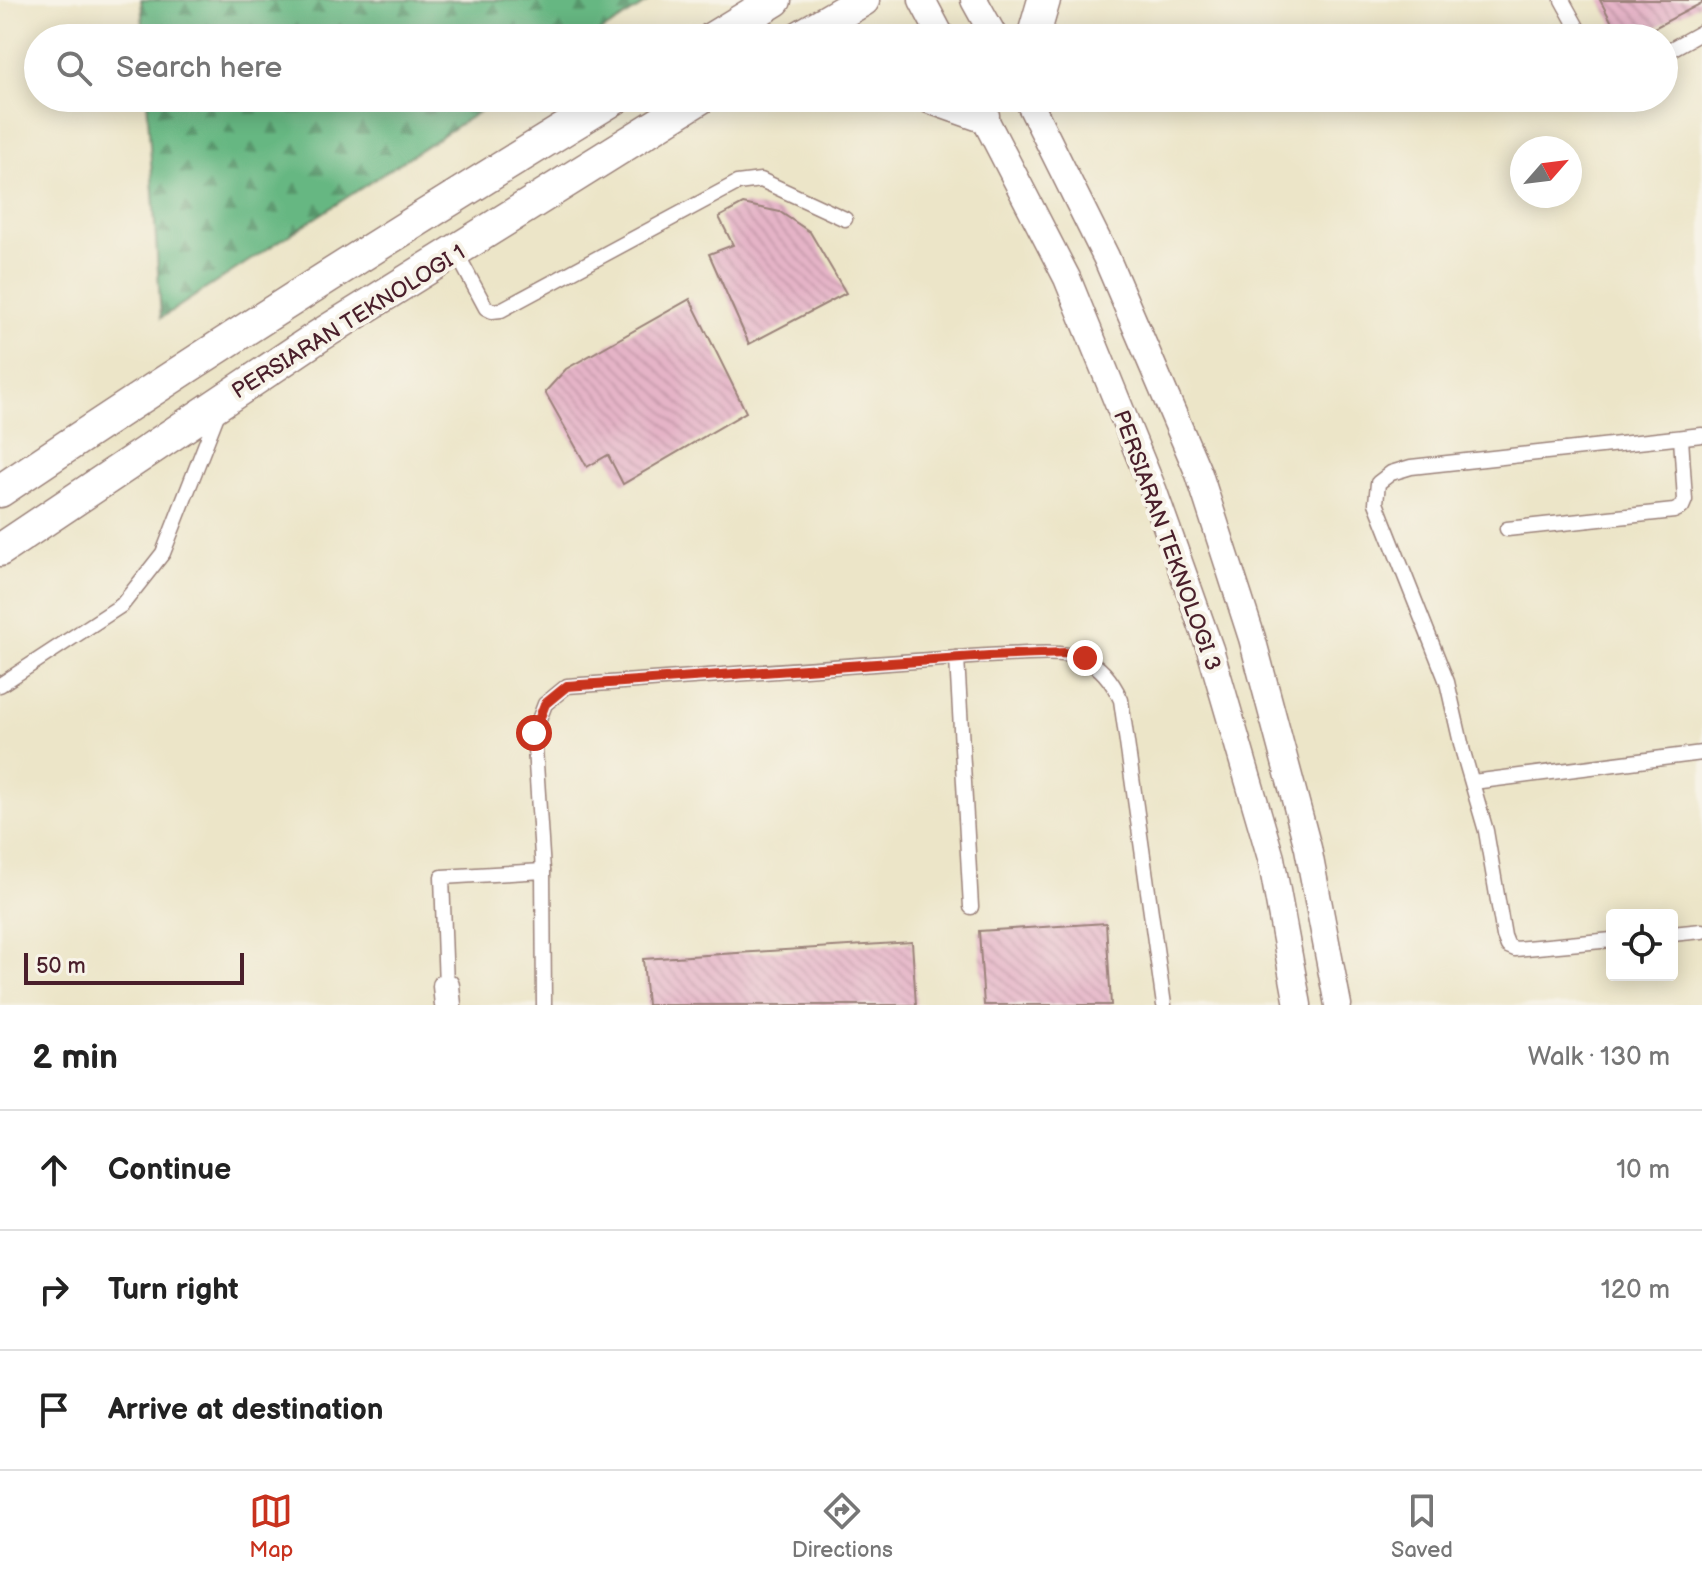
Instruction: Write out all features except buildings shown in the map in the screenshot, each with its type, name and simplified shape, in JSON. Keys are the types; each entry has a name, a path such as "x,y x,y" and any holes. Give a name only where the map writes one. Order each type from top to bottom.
{"street":[{"path":"736,24 775,0"},
{"path":"822,24 863,0"},
{"path":"922,0 935,24"},
{"path":"974,0 987,24"},
{"path":"1037,24 1044,0"},
{"path":"0,491 157,385 398,230 592,112"},
{"name":"PERSIARAN TEKNOLOGI 1","path":"0,550 319,336 678,112"},
{"name":"PERSIARAN TEKNOLOGI 3","path":"981,112 1067,278 1154,492 1205,635 1271,858 1298,1005"},
{"name":"PERSIARAN TEKNOLOGI 3","path":"1034,112 1106,257 1199,474 1252,638 1308,848 1338,1005"}],"lane":[{"path":"1562,0 1575,24"},
{"path":"1678,45 1702,32"},
{"path":"456,252 486,308 492,311 501,310 737,183 761,180 845,219"},
{"path":"0,685 122,605 163,553 224,399"},
{"path":"1606,941 1515,949 1508,946 1486,831 1447,682 1376,503 1378,483 1391,473 1411,467 1702,435"},
{"path":"1507,529 1674,511 1682,507 1685,500 1681,438"},
{"path":"544,1005 543,871 534,733 545,704 567,686 1065,653 1085,658 1101,669 1113,683 1121,700 1164,1005"},
{"path":"957,658 971,907"},
{"path":"1473,782 1702,753"},
{"path":"447,995 442,877 543,871"},
{"path":"1678,933 1702,931"}],"green space":[{"path":"141,0 651,0 614,24 143,24"},
{"path":"148,112 478,112 161,318"}],"route":[{"path":"534,733 545,704 567,686 989,656 1065,653 1085,658"}]}
